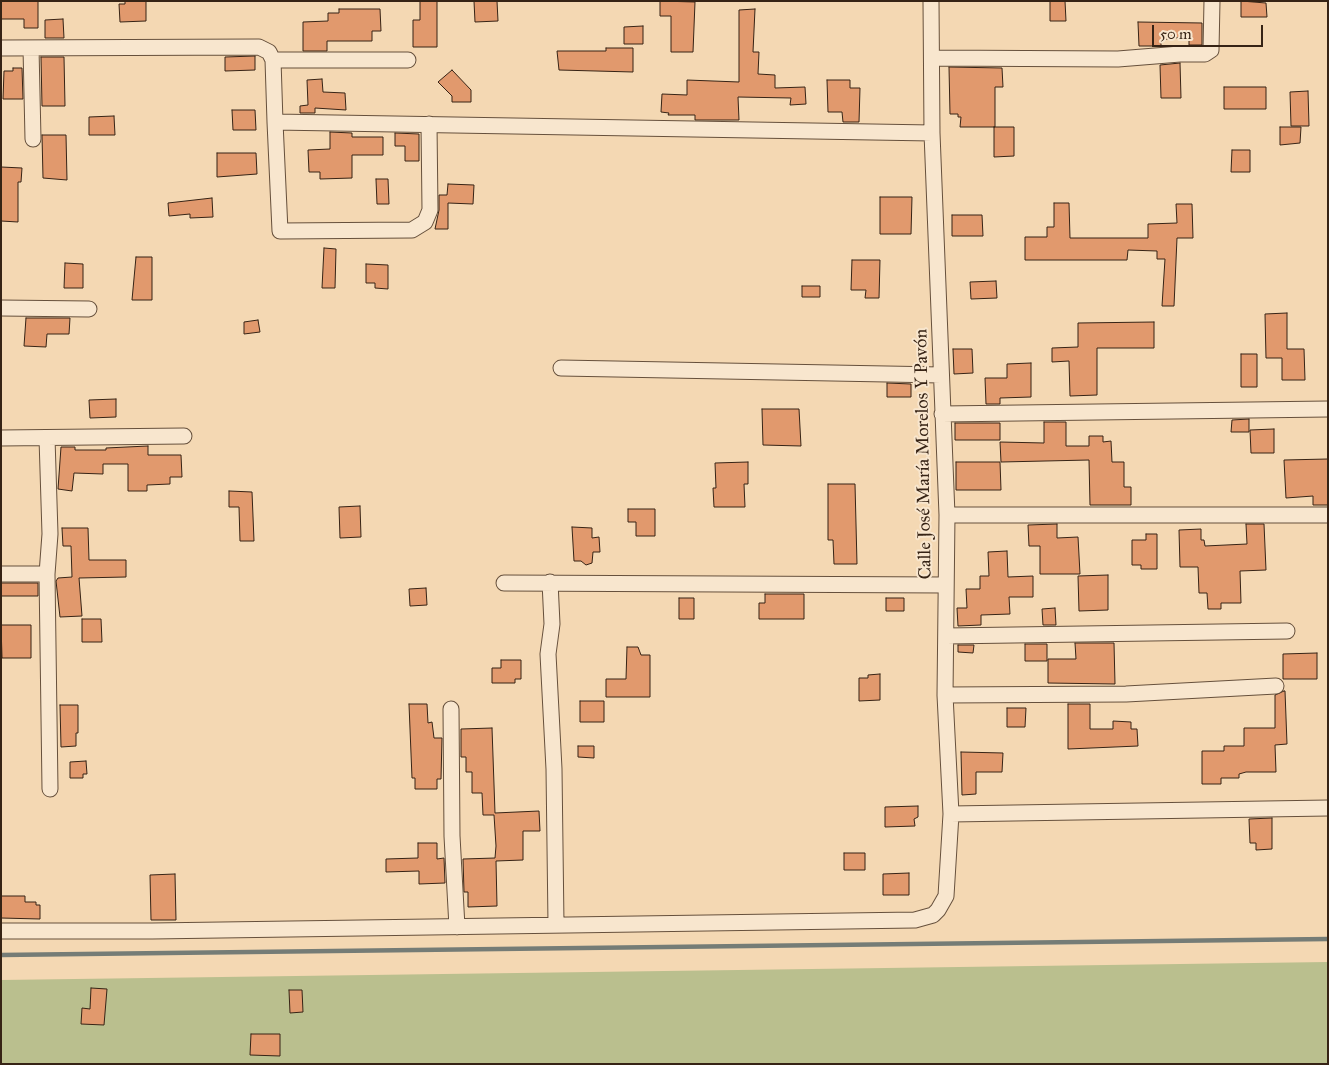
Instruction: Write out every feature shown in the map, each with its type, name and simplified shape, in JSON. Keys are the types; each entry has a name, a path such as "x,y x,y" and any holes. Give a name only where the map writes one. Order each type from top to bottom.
{"street":[{"name":"Calle José María Morelos Y Pavón","path":"556,924 915,920 933,915 942,906 946,896 951,814 945,695 947,515 932,134 931,1"},
{"path":"932,58 1118,59 1205,54 1211,50 1212,1"},
{"path":"1,48 259,47 268,52 273,60 280,231 412,230 425,222 430,210 429,124"},
{"path":"31,48 33,139"},
{"path":"273,60 408,60"},
{"path":"275,122 932,134"},
{"path":"1,308 89,309"},
{"path":"561,368 941,375"},
{"path":"942,414 1328,409"},
{"path":"1,438 184,436"},
{"path":"47,438 50,534 46,574 50,789"},
{"path":"947,515 1328,514"},
{"path":"1,574 46,574"},
{"path":"1,931 457,927 556,924 554,770 548,654 552,624 550,582"},
{"path":"504,583 945,585"},
{"path":"946,636 1287,631"},
{"path":"945,695 1126,694 1276,686"},
{"path":"451,709 452,836 457,927"},
{"path":"951,814 1328,808"}],"green space":[{"path":"1328,962 1328,1064 1,1064 1,980"}],"building":[{"path":"1,1 38,1 38,28 24,28 24,19 1,19"},
{"path":"125,1 146,1 146,21 120,22 119,4 125,4"},
{"path":"420,1 437,1 437,47 413,47 413,20 420,20"},
{"path":"474,1 497,1 498,21 475,22"},
{"path":"660,1 695,2 693,52 671,52 671,16 660,16"},
{"path":"1050,1 1065,1 1066,21 1050,21"},
{"path":"1241,1 1266,3 1267,17 1241,17"},
{"path":"339,9 380,9 381,31 372,31 372,41 327,41 327,51 303,51 303,22 328,21 328,13 339,13"},
{"path":"755,9 753,52 759,52 758,74 775,75 775,88 805,87 806,104 790,105 791,98 738,97 739,120 695,120 695,115 668,115 669,113 661,112 662,94 687,95 687,80 739,82 739,10"},
{"path":"63,19 64,38 45,38 45,20"},
{"path":"1138,22 1202,23 1202,45 1189,45 1189,36 1161,40 1161,46 1139,46"},
{"path":"643,26 643,44 624,44 624,27"},
{"path":"606,48 633,48 633,72 559,70 557,51 606,51"},
{"path":"255,56 255,70 225,71 225,57"},
{"path":"41,57 64,57 65,106 42,106"},
{"path":"1180,63 1181,98 1161,98 1160,65"},
{"path":"949,67 1002,68 1003,87 995,87 995,127 960,127 961,117 958,117 958,114 950,114"},
{"path":"13,68 22,68 23,99 3,99 4,71 13,71"},
{"path":"452,70 471,90 471,102 452,102 452,96 438,82"},
{"path":"322,79 323,92 345,93 346,110 315,108 315,113 300,113 300,106 308,105 307,80"},
{"path":"827,80 850,80 850,88 860,88 859,122 843,122 842,112 828,112"},
{"path":"1224,87 1266,87 1266,109 1224,109"},
{"path":"1308,91 1309,126 1291,126 1290,92"},
{"path":"232,110 255,110 256,130 233,130"},
{"path":"114,116 115,135 89,135 89,117"},
{"path":"994,127 1014,127 1014,156 994,157"},
{"path":"1280,127 1301,127 1300,143 1280,145"},
{"path":"330,132 352,133 352,137 383,137 383,155 352,155 352,178 320,179 320,172 309,172 308,150 330,149"},
{"path":"395,133 419,134 419,161 405,161 405,146 395,146"},
{"path":"42,135 66,135 67,180 43,178"},
{"path":"1232,150 1250,150 1250,172 1231,172"},
{"path":"217,153 256,153 257,174 217,177"},
{"path":"1,167 22,168 21,182 18,182 18,222 1,221"},
{"path":"376,179 388,179 389,204 377,204"},
{"path":"448,184 474,185 473,204 448,203 448,229 435,229 439,210 439,195 447,195"},
{"path":"880,197 912,197 911,234 880,234"},
{"path":"212,198 213,217 190,218 190,214 169,216 168,203"},
{"path":"1054,203 1069,203 1070,238 1148,238 1148,224 1177,223 1176,204 1192,204 1193,238 1177,238 1174,306 1162,306 1165,259 1157,259 1157,251 1128,250 1127,260 1025,260 1025,237 1047,237 1047,227 1054,227"},
{"path":"952,215 982,215 983,236 952,236"},
{"path":"324,248 336,249 335,288 322,288"},
{"path":"136,257 152,257 152,300 132,300"},
{"path":"852,260 880,260 879,298 865,298 866,290 851,290"},
{"path":"65,263 83,264 83,288 64,288"},
{"path":"366,264 388,265 388,289 375,288 375,283 366,283"},
{"path":"996,281 997,298 971,299 970,282"},
{"path":"802,286 820,286 820,297 802,297"},
{"path":"1287,313 1287,349 1304,349 1305,380 1282,380 1282,358 1266,358 1265,314"},
{"path":"26,318 70,318 69,334 47,334 46,347 24,346"},
{"path":"258,320 260,332 244,334 244,322"},
{"path":"1154,322 1154,348 1097,348 1097,395 1070,396 1069,361 1052,362 1052,348 1078,347 1078,323"},
{"path":"953,349 972,349 973,373 954,374"},
{"path":"1241,354 1257,354 1257,387 1241,387"},
{"path":"1031,363 1031,397 1000,398 1000,404 986,404 985,378 1007,378 1007,364"},
{"path":"887,383 911,384 911,397 887,397"},
{"path":"116,399 116,417 90,418 89,400"},
{"path":"762,409 799,409 801,446 763,445"},
{"path":"1249,419 1249,432 1231,432 1232,420"},
{"path":"1044,422 1066,422 1066,446 1089,446 1089,436 1103,436 1103,442 1111,441 1112,462 1124,462 1124,487 1131,487 1131,505 1090,505 1089,460 1001,462 1000,442 1044,443"},
{"path":"955,423 1000,423 1000,440 955,440"},
{"path":"1274,429 1274,453 1251,453 1250,430"},
{"path":"148,446 148,455 181,455 182,477 170,477 170,484 147,485 147,491 128,491 128,464 103,464 103,474 74,473 72,491 58,489 61,447 75,447 75,450 106,450 106,448"},
{"path":"1328,459 1328,505 1313,505 1313,496 1286,498 1284,460"},
{"path":"748,462 748,484 744,484 745,507 714,507 713,488 716,488 715,463"},
{"path":"956,462 1000,462 1001,490 956,490"},
{"path":"828,484 855,484 857,564 834,564 833,540 828,540"},
{"path":"229,491 252,492 254,541 240,541 239,507 229,507"},
{"path":"360,506 361,537 340,538 339,507"},
{"path":"628,509 655,509 655,536 636,536 636,522 628,522"},
{"path":"1057,524 1057,538 1078,537 1080,574 1040,574 1040,546 1029,546 1028,525"},
{"path":"1246,524 1264,524 1266,570 1240,571 1241,603 1221,603 1221,609 1208,609 1207,593 1199,593 1198,567 1180,567 1179,530 1201,529 1201,540 1204,540 1205,546 1247,544"},
{"path":"572,527 592,528 592,538 599,537 600,552 593,552 592,563 586,565 581,561 574,561"},
{"path":"62,528 88,528 89,560 126,560 126,577 79,578 82,616 60,617 56,581 58,578 72,577 71,546 63,546"},
{"path":"1146,534 1157,534 1157,569 1141,569 1141,565 1132,565 1132,540 1146,540"},
{"path":"1007,551 1008,577 1033,576 1033,597 1009,597 1010,614 981,615 981,625 958,626 957,608 967,608 966,589 980,589 980,576 989,576 988,552"},
{"path":"1108,575 1108,610 1079,611 1078,576"},
{"path":"1,583 38,583 38,596 1,596"},
{"path":"426,588 427,605 410,606 409,589"},
{"path":"765,594 804,594 804,619 759,619 759,603 765,603"},
{"path":"679,598 694,598 694,619 679,619"},
{"path":"886,598 904,598 904,611 886,611"},
{"path":"1055,608 1056,625 1043,625 1042,609"},
{"path":"82,619 101,619 102,642 82,642"},
{"path":"1,625 31,625 31,658 2,658"},
{"path":"1075,643 1114,643 1115,684 1048,683 1048,659 1076,659"},
{"path":"1025,644 1047,644 1047,661 1025,661"},
{"path":"958,645 974,645 973,653 958,652"},
{"path":"627,647 638,647 641,655 650,655 650,697 606,697 606,679 626,679"},
{"path":"1317,653 1317,679 1283,679 1283,654"},
{"path":"501,660 521,660 521,679 515,679 515,683 492,683 492,668 501,668"},
{"path":"880,674 880,700 859,701 859,678 868,678 868,675"},
{"path":"1285,691 1287,744 1275,745 1276,772 1246,772 1239,774 1239,778 1221,778 1221,784 1202,784 1202,751 1224,751 1224,746 1244,746 1244,728 1275,728 1275,695"},
{"path":"580,701 604,701 604,722 580,722"},
{"path":"409,704 427,704 428,723 432,722 434,738 442,738 441,779 437,779 437,789 415,789 415,778 412,778"},
{"path":"1068,704 1090,704 1090,729 1113,729 1113,721 1131,722 1131,729 1137,729 1138,746 1068,749"},
{"path":"60,705 78,705 76,746 61,747"},
{"path":"1007,708 1026,708 1025,727 1007,727"},
{"path":"492,728 495,813 539,811 540,831 523,831 523,860 496,861 497,906 468,907 468,892 464,892 463,859 495,858 496,846 494,815 483,815 482,793 472,793 472,772 466,772 466,757 461,757 461,729"},
{"path":"578,746 594,746 594,758 578,757"},
{"path":"961,752 1003,753 1002,772 976,772 976,794 962,795"},
{"path":"86,761 87,774 83,774 83,778 70,778 70,762"},
{"path":"918,806 918,817 914,819 915,826 885,827 885,807"},
{"path":"1272,818 1272,849 1256,850 1256,843 1250,843 1249,819"},
{"path":"418,843 437,843 437,859 444,858 445,883 419,884 419,871 386,872 386,859 418,858"},
{"path":"844,853 865,853 865,870 844,870"},
{"path":"909,873 909,895 883,895 883,874"},
{"path":"175,874 176,920 151,920 150,875"},
{"path":"1,896 25,896 25,902 36,902 36,905 40,905 40,919 1,918"},
{"path":"91,988 107,989 104,1025 81,1024 82,1008 90,1009"},
{"path":"289,990 302,990 303,1012 290,1013"},
{"path":"251,1034 280,1034 280,1056 250,1055"}],"waterway":[{"path":"1,955 1328,939"}]}
